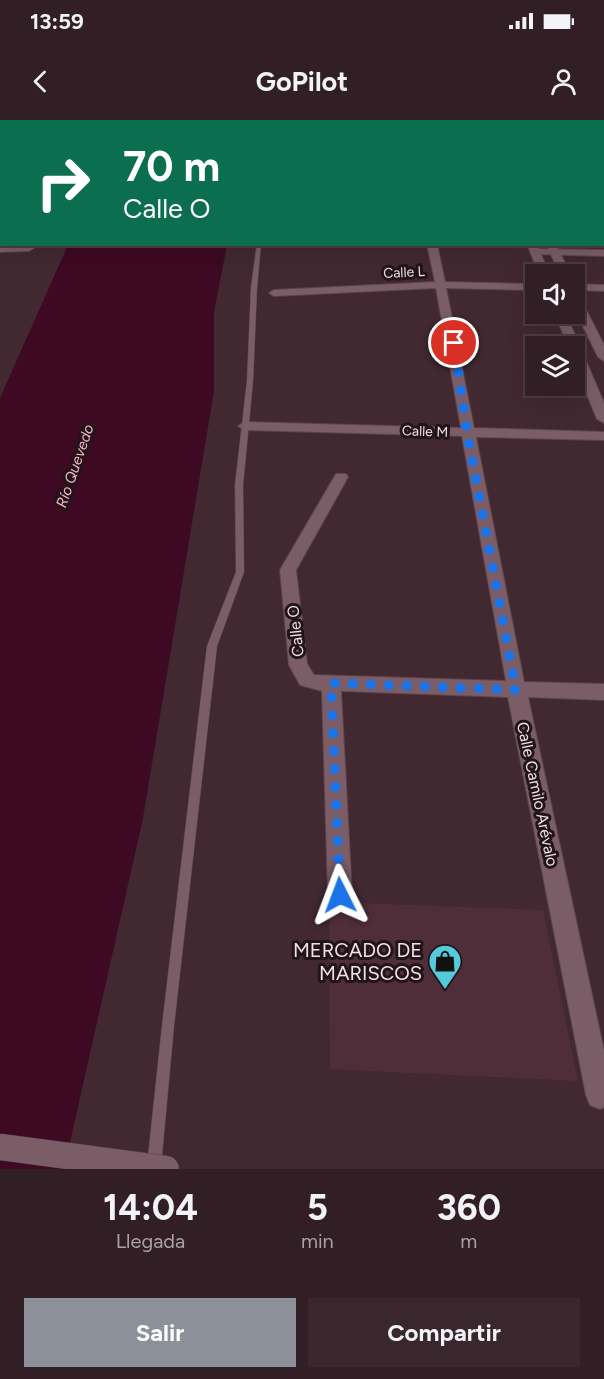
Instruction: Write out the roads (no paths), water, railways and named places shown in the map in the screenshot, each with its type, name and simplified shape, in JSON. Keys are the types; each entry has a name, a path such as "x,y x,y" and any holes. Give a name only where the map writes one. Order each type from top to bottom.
{"street":[{"name":"Calle Camilo Arévalo","path":"432,246 454,343 467,432 516,690 600,1095"},
{"path":"0,249 29,248"},
{"path":"540,264 534,248 604,253"},
{"path":"553,248 560,264"},
{"name":"Calle L","path":"274,293 441,285 525,286"},
{"path":"585,287 604,288"},
{"path":"585,318 604,357"},
{"path":"585,373 604,419"},
{"name":"Calle M","path":"245,426 604,436"},
{"name":"Calle O","path":"341,477 288,570 298,665 307,680 331,683 604,692"},
{"path":"331,683 340,895"},
{"path":"0,1147 166,1169"}],"lane":[{"path":"154,1169 168,1026 212,646 240,572 239,485 259,246"}],"water":[{"name":"Río Quevedo","path":"68,246 227,246 214,312 214,391 143,818 64,1169 0,1169 0,398"}],"place":[{"name":"MERCADO DE MARISCOS","path":"445,990"}]}
